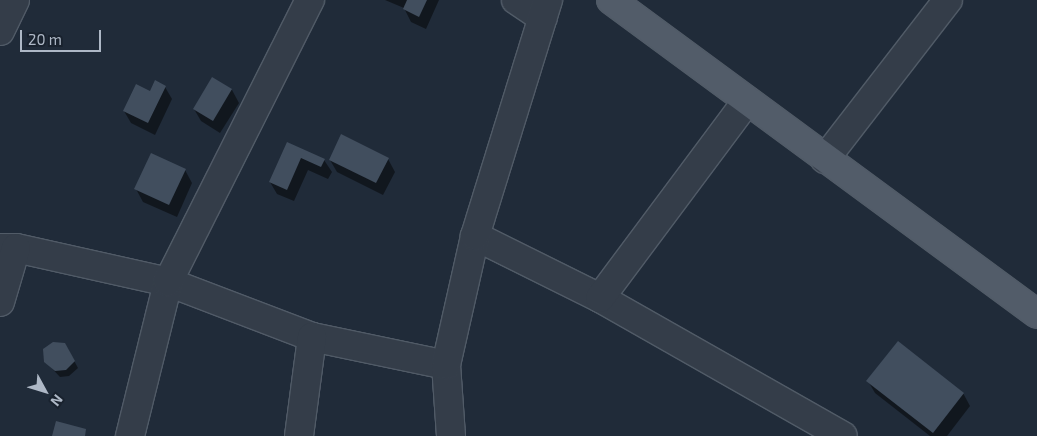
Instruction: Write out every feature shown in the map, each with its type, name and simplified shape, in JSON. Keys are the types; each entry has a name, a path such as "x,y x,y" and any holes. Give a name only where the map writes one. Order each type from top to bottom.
{"main road":[{"path":"611,0 1037,314"}],"street":[{"path":"0,31 16,0"},
{"path":"130,436 168,282 310,0"},
{"path":"451,436 446,365 475,236 545,9 516,0"},
{"path":"825,159 948,0"},
{"path":"600,298 747,102"},
{"path":"475,236 600,298 843,436"},
{"path":"0,302 8,248 168,282 312,337 446,365"},
{"path":"299,436 312,337"}],"building":[{"path":"407,0 427,0 419,17 403,9"},
{"path":"212,77 232,89 213,121 193,109"},
{"path":"155,80 166,86 148,123 123,111 136,84 150,91"},
{"path":"341,134 389,158 376,183 329,160"},
{"path":"287,142 325,159 321,167 301,158 287,190 269,182"},
{"path":"151,153 186,169 169,205 134,189"},
{"path":"898,341 964,393 933,433 866,381"},
{"path":"53,342 65,343 75,361 66,370 55,371 44,362 43,349"},
{"path":"56,421 86,429 85,436 52,436"}]}
